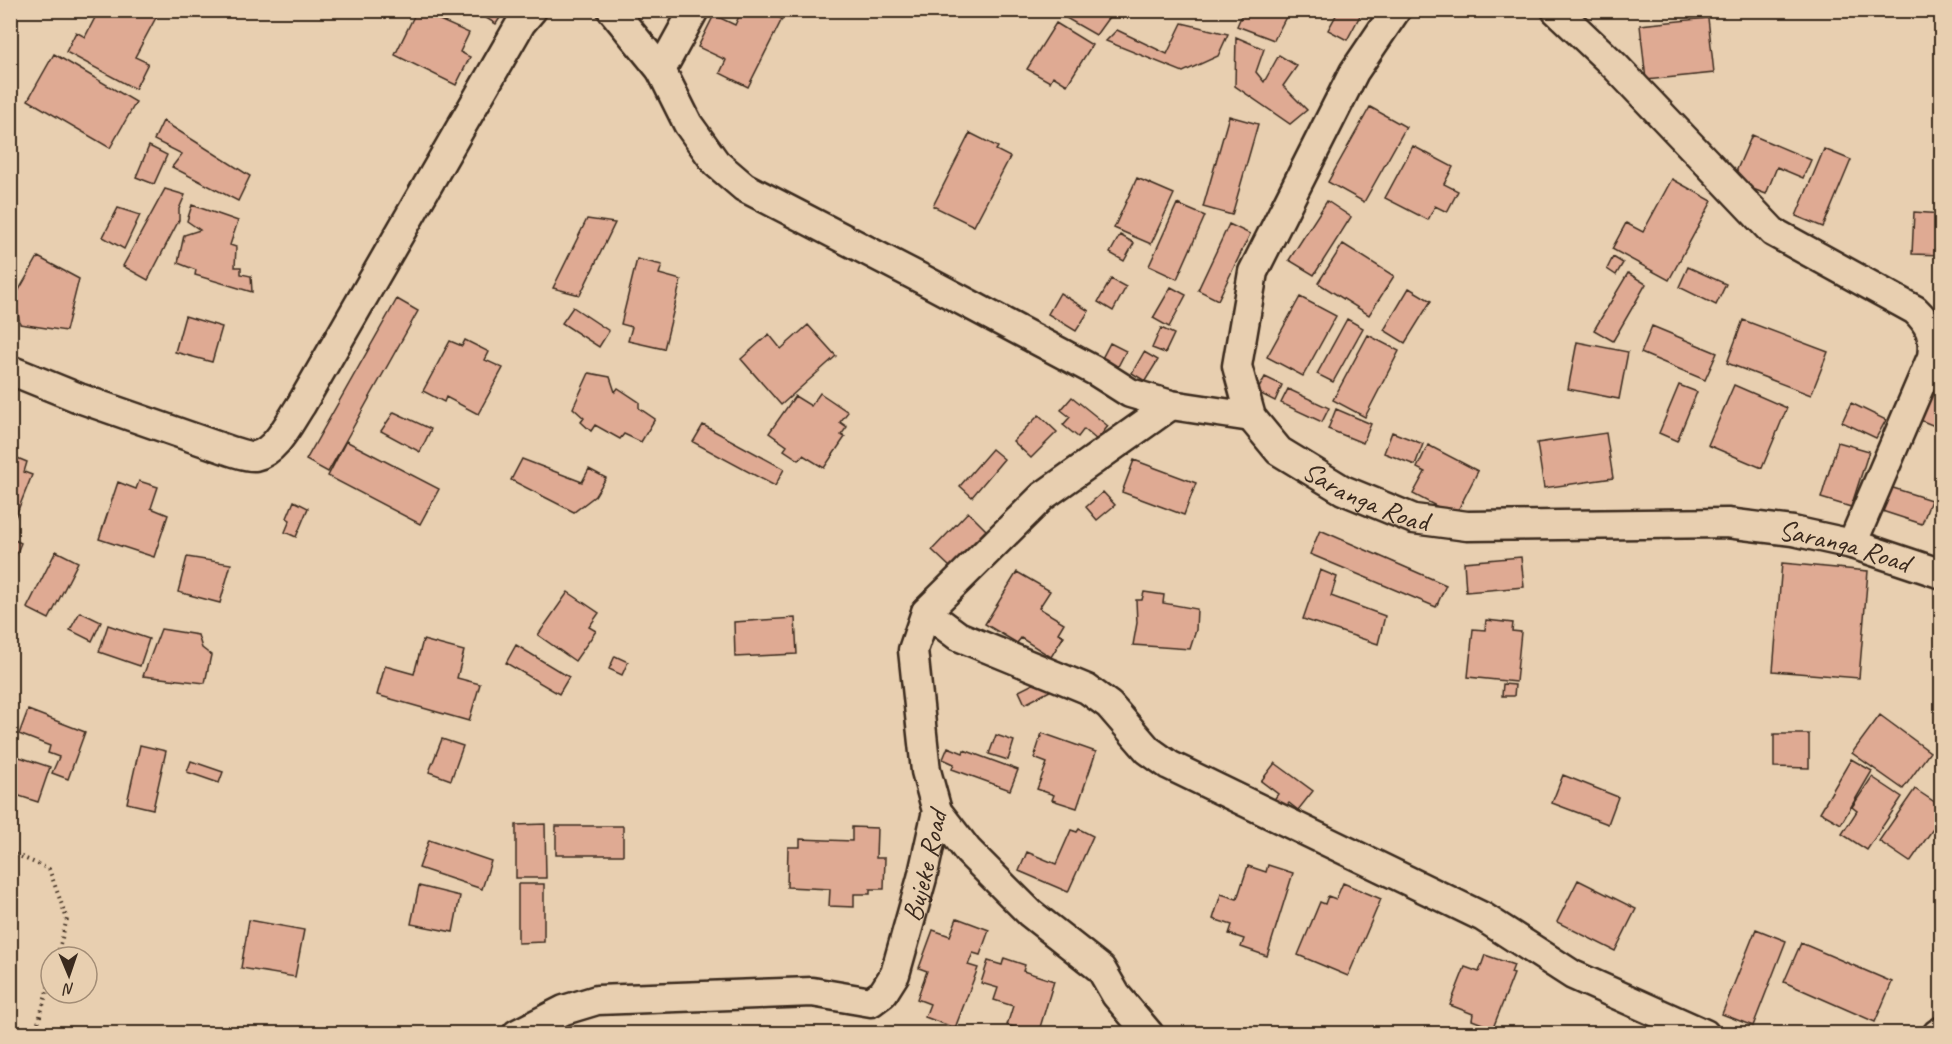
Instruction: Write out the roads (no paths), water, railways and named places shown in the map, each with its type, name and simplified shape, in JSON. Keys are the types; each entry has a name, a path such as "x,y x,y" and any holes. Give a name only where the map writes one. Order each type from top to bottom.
{"street":[{"path":"10,370 79,398 231,451 254,456 265,452 277,440 301,405 514,34 532,10"},
{"path":"612,10 661,70 688,124 716,163 744,188 922,279 1097,372 1130,393 1171,405 1251,417"},
{"path":"661,70 694,10"},
{"name":"Saranga Road","path":"1396,10 1354,72 1253,272 1237,366 1251,417 1278,451 1343,490 1413,519 1467,526 1582,522 1727,523 1793,531 1852,544 1941,574"},
{"path":"1556,10 1616,67 1773,232 1916,310 1925,320 1934,344 1932,357 1852,544"},
{"name":"Bujeke Road","path":"517,1034 564,1010 597,1000 749,992 812,992 871,1002 883,993 894,974 922,878 937,811 926,771 913,650 926,612 1043,496 1171,405"},
{"path":"926,612 958,636 1087,689 1109,705 1148,750 1169,765 1483,917 1573,975 1705,1034"},
{"path":"937,811 968,851 1030,913 1101,969 1116,995 1149,1034"},
{"path":"1937,1034 1941,1031"}]}
